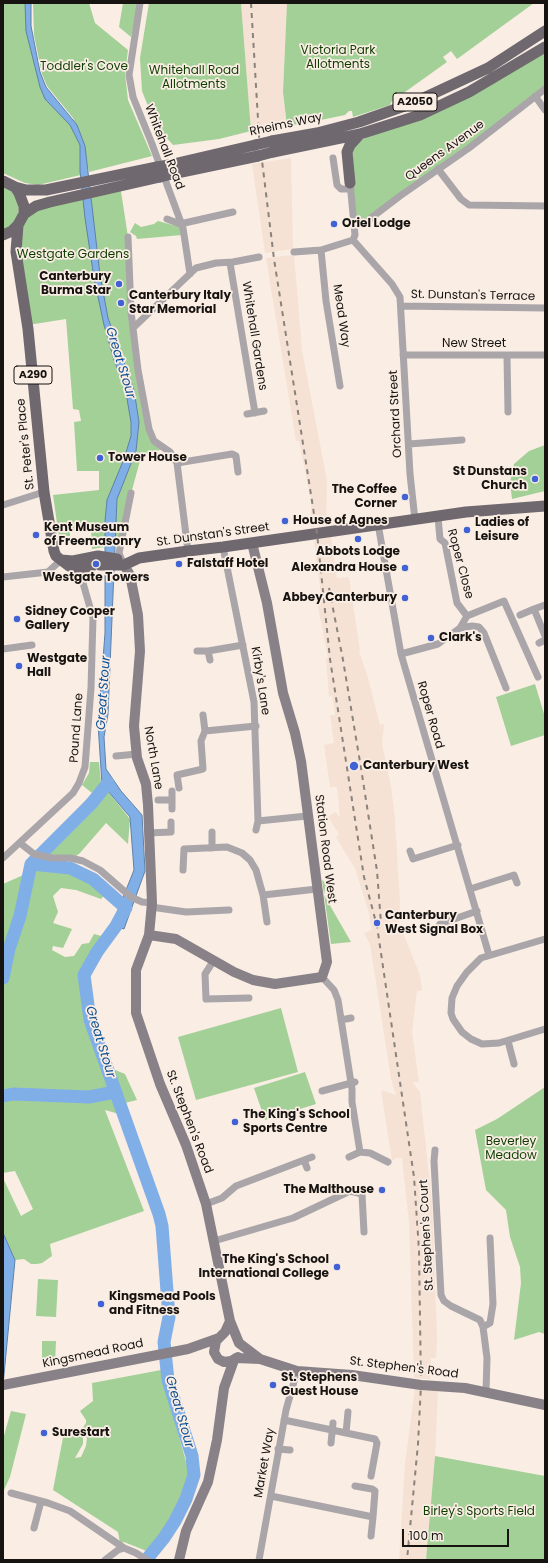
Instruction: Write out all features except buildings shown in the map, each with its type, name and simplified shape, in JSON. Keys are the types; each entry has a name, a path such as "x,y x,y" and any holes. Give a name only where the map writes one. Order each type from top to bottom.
{"main road":[{"name":"Rheims Way","path":"272,147 359,122 413,103 488,68 545,31"},
{"name":"Rheims Way","path":"24,214 36,206 68,198 111,183 272,147 360,134 420,115 469,92 545,47"},
{"path":"351,186 347,152 350,145 360,134"},
{"path":"3,181 14,187 23,199 24,214 18,225 12,231 3,235"},
{"name":"Rheims Way","path":"14,187 35,191 111,183"},
{"name":"St. Peter's Place","path":"18,225 16,252 28,329 44,492 54,551 60,560"},
{"path":"3,241 16,252"},
{"name":"St. Dunstan's Street","path":"107,563 188,551 223,548 466,512 545,506"},
{"name":"Station Road West","path":"252,543 267,602 283,693 295,733 301,761 327,962 322,977"},
{"path":"60,560 73,561 91,557 107,563"},
{"path":"60,560 69,566 79,569 107,563"},
{"name":"North Lane","path":"107,563 130,575 138,615 140,651 134,726 137,754 152,800 148,833 152,905 149,935"},
{"path":"149,935 176,939 253,980 275,984 322,977"},
{"name":"St. Stephen's Road","path":"149,935 136,970 136,1013 160,1084 186,1144 206,1204 230,1321 238,1341"},
{"path":"179,1560 186,1531 208,1482 217,1440 224,1388 223,1372 214,1348 225,1332 230,1321"},
{"name":"St. Stephen's Road","path":"220,1338 230,1336 260,1359"},
{"name":"Kingsmead Road","path":"3,1385 175,1350 188,1349 220,1338"},
{"path":"224,1388 235,1359 240,1351 238,1341"},
{"name":"Kingsmead Road","path":"188,1349 217,1357"},
{"name":"St. Stephen's Road","path":"217,1357 228,1362 235,1359 260,1359 297,1370 352,1375 486,1392 545,1405"}],"street":[{"name":"Whitehall Road","path":"140,3 129,75 133,97 169,188 180,224 183,228 190,274"},
{"name":"Queens Avenue","path":"354,224 366,222 469,148 545,89"},
{"path":"535,96 545,110"},
{"path":"333,158 337,185 341,189 351,186 355,235 353,240"},
{"path":"438,169 461,199 469,205 545,206"},
{"path":"167,219 180,224 233,212"},
{"path":"130,238 133,328 138,370 149,428 154,441 170,452 177,464 188,551"},
{"path":"294,252 321,250 353,240"},
{"path":"353,240 396,290 401,306"},
{"name":"Mead Way","path":"321,250 326,301 340,386"},
{"path":"133,328 190,274 200,267 259,257"},
{"name":"Whitehall Gardens","path":"230,262 255,413"},
{"name":"St. Dunstan's Terrace","path":"401,306 545,308"},
{"name":"Orchard Street","path":"401,306 409,444 416,520"},
{"name":"New Street","path":"403,355 545,355"},
{"path":"507,356 508,412"},
{"path":"247,414 264,411"},
{"path":"409,444 462,440"},
{"path":"177,464 232,454 236,456 238,472"},
{"path":"3,506 44,492"},
{"path":"107,563 119,552 131,493"},
{"name":"Roper Close","path":"438,516 440,539 445,543 457,603 467,616"},
{"name":"Roper Road","path":"378,524 401,654 489,955"},
{"name":"Kirby's Lane","path":"223,548 254,702 258,821 256,830"},
{"path":"3,577 48,572 60,560"},
{"name":"Pound Lane","path":"3,858 73,792 79,783 85,767 91,688 93,618 79,569"},
{"name":"Roper Close","path":"401,654 438,644 460,628 467,616 504,601 538,677"},
{"path":"520,615 545,605"},
{"path":"534,609 545,636"},
{"path":"460,628 472,626 479,627 484,632 506,688"},
{"path":"197,651 208,651 243,644"},
{"path":"3,649 32,645"},
{"path":"208,651 210,660"},
{"path":"172,809 172,800 176,789 177,775 203,769 201,741 205,731 203,715"},
{"path":"205,731 256,726"},
{"path":"116,756 137,754"},
{"path":"152,800 172,800"},
{"path":"258,821 307,816"},
{"path":"148,833 171,832 171,822"},
{"path":"212,832 212,848"},
{"path":"20,843 34,854 83,861 100,870 123,891 137,900 152,905 186,912 229,910"},
{"path":"410,851 413,859 458,845"},
{"path":"183,870 184,849 233,848 246,856 256,870 263,895 266,922"},
{"path":"470,889 514,875 517,883"},
{"path":"263,895 317,889"},
{"path":"435,932 440,924 477,911"},
{"path":"545,938 481,958 461,979 452,998 451,1013 457,1026 477,1042 490,1045 545,1030"},
{"path":"214,960 205,974 206,999 249,998"},
{"path":"322,977 334,990 338,1000 353,1085 352,1102 360,1152"},
{"path":"341,1020 351,1018"},
{"path":"508,1041 514,1064"},
{"path":"322,1091 353,1085"},
{"name":"St. Stephen's Court","path":"435,1150 434,1161 441,1295 444,1301 451,1306 480,1320 484,1327"},
{"path":"349,1156 360,1152 370,1153 388,1162"},
{"path":"206,1204 222,1198 236,1186 312,1157"},
{"path":"304,1160 307,1168"},
{"path":"214,1241 293,1218 350,1191 362,1194 364,1232"},
{"path":"486,1392 487,1358 484,1327 490,1323 493,1304 490,1238"},
{"name":"Market Way","path":"259,1560 278,1449 297,1370"},
{"path":"346,1433 348,1412"},
{"path":"284,1420 375,1439 377,1443 371,1476"},
{"path":"331,1443 333,1423"},
{"path":"278,1449 290,1450"},
{"path":"355,1486 372,1489 375,1491 371,1536"},
{"path":"11,1493 70,1511 124,1548 147,1560"},
{"path":"271,1496 373,1517"},
{"path":"34,1528 41,1501"},
{"path":"105,1560 110,1554 124,1548"}],"shaded area":[{"path":"241,3 287,3 283,92 287,126 251,131"},
{"path":"291,158 293,249 265,253 252,164"},
{"path":"294,255 302,350 327,481 326,524 311,527 311,500 299,441 296,441 266,258"},
{"path":"331,537 337,578 349,577 359,651 368,678 380,725 384,724 382,744 391,786 395,820 400,902 399,923 420,975 422,990 417,991 412,1032 419,1082 413,1083 420,1092 432,1203 437,1338 436,1358 431,1358 430,1379 414,1378 409,1222 402,1158 396,1158 392,1161 381,1090 396,1095 391,1079 370,944 364,933 372,930 370,916 355,868 336,837 339,834 328,817 335,812 340,817 337,787 330,787 324,745 334,743 330,715 335,715 332,695 329,697 326,659 328,658 318,607 321,595 314,541"},
{"path":"415,1387 438,1391 435,1456 426,1560 399,1560 405,1464"}],"green space":[{"path":"3,3 27,3 31,42 44,90 72,123 82,143 85,174 38,185 25,183 3,173"},
{"name":"Toddler's Cove","path":"33,3 89,3 95,23 128,50 125,74 128,100 152,156 89,172 82,141 73,118 47,86 42,74 34,35"},
{"path":"123,3 139,3 131,37 119,27"},
{"name":"Whitehall Road Allotments","path":"149,3 241,3 251,131 219,139 173,145 156,126 142,91 140,58"},
{"name":"Victoria Park Allotments","path":"287,3 534,3 457,59 451,51 443,57 447,62 391,102 390,105 353,117 352,111 349,111 345,115 287,126 283,92"},
{"path":"545,47 545,89 375,215 354,224 350,145 400,122"},
{"name":"Westgate Gardens","path":"120,185 128,237 132,333 154,441 165,448 141,457 117,545 92,549 91,527 85,527 85,530 70,531 70,536 59,537 53,495 99,490 99,471 77,471 74,422 81,421 79,410 73,409 66,319 28,325 16,252 24,214"},
{"path":"3,186 13,192 19,202 18,218 3,232"},
{"path":"158,221 180,227 182,235 137,239 136,236 130,232 135,223 141,227 154,224"},
{"path":"545,445 545,491 512,499 510,482 514,464 529,451"},
{"path":"535,684 545,717 545,735 511,746 496,697"},
{"path":"90,762 99,762 101,783 130,819 128,844 106,823 75,857 37,855 92,793 82,785 89,773"},
{"path":"39,868 60,869 75,873 91,881 106,893 101,899 76,890 61,888 53,896 58,912 53,923 72,929 63,948 53,946 52,950 65,957 74,956 82,944 89,943 94,934 105,937 91,955 81,975 84,1023 100,1050 103,1065 125,1074 137,1100 117,1105 119,1114 105,1110 144,1211 50,1244 52,1256 42,1263 31,1264 24,1259 15,1260 3,1233 3,1178 21,1216 33,1209 15,1171 3,1173 3,884"},
{"path":"322,880 326,883 324,895"},
{"path":"324,895 351,942 331,944"},
{"path":"281,1008 298,1072 196,1100 178,1037"},
{"path":"305,1072 316,1104 265,1120 254,1088"},
{"name":"Beverley Meadow","path":"545,1087 545,1334 539,1332 514,1340 521,1283 520,1267 510,1237 506,1210 486,1190 475,1130 497,1119"},
{"path":"38,1279 58,1280 56,1317 36,1316"},
{"path":"42,1341 56,1341 55,1363 42,1362"},
{"path":"161,1370 188,1469 188,1484 178,1509 149,1552 124,1542 120,1543 118,1532 53,1490 65,1427 72,1433 80,1432 83,1437 83,1444 75,1458 81,1457 86,1446 87,1438 82,1429 86,1423 86,1420 80,1411 93,1401 92,1383"},
{"path":"11,1411 26,1414 10,1477 3,1492 3,1439"},
{"name":"Birley's Sports Field","path":"435,1456 545,1476 545,1560 426,1560"}],"water":[{"path":"25,3 31,3 31,26 40,72 46,87 77,125 85,146 100,275 108,318 134,390 139,422 136,451 117,499 108,714 104,737 106,769 121,791 142,815 145,871 124,929 112,925 134,870 130,817 102,784 98,724 105,633 105,521 107,500 124,459 131,436 131,422 125,387 114,360 104,325 94,278 80,171 80,145 70,125 45,99 40,87 26,31"},
{"path":"3,1233 15,1260 3,1385"}],"waterway":[{"name":"Great Stour","path":"3,978 9,949 20,916 31,864 92,803 108,783"},
{"name":"Great Stour","path":"31,864 70,868 93,879 126,908"},
{"name":"Great Stour","path":"124,911 84,975 90,1020 162,1226 169,1317 164,1342 168,1380 192,1456 194,1475 186,1499 175,1521 164,1538 146,1560"},
{"name":"Great Stour","path":"3,1096 13,1094 89,1097 115,1092"}],"railway":[{"path":"251,3 259,136 274,259 317,533 330,659 364,877 377,926 414,1177 419,1250 421,1385 418,1444 407,1560"},
{"path":"329,588 343,660 377,871 381,923"}],"place":[{"name":"Oriel Lodge","path":"334,224"},
{"name":"Canterbury Burma Star","path":"119,284"},
{"name":"Canterbury Italy Star Memorial","path":"121,303"},
{"name":"Tower House","path":"100,458"},
{"name":"St Dunstans Church","path":"535,479"},
{"name":"The Coffee Corner","path":"405,497"},
{"name":"House of Agnes","path":"285,521"},
{"name":"Ladies of Leisure","path":"467,530"},
{"name":"Kent Museum of Freemasonry","path":"36,535"},
{"name":"Abbots Lodge","path":"358,539"},
{"name":"Westgate Towers","path":"96,564"},
{"name":"Falstaff Hotel","path":"179,564"},
{"name":"Alexandra House","path":"405,568"},
{"name":"Abbey Canterbury","path":"405,598"},
{"name":"Sidney Cooper Gallery","path":"17,619"},
{"name":"Clark's","path":"431,638"},
{"name":"Westgate Hall","path":"19,666"},
{"name":"Canterbury West","path":"354,766"},
{"name":"Canterbury West Signal Box","path":"377,923"},
{"name":"The King's School Sports Centre","path":"235,1122"},
{"name":"The Malthouse","path":"382,1190"},
{"name":"The King's School International College","path":"337,1267"},
{"name":"Kingsmead Pools and Fitness","path":"101,1304"},
{"name":"St. Stephens Guest House","path":"273,1385"},
{"name":"Surestart","path":"44,1433"}]}
